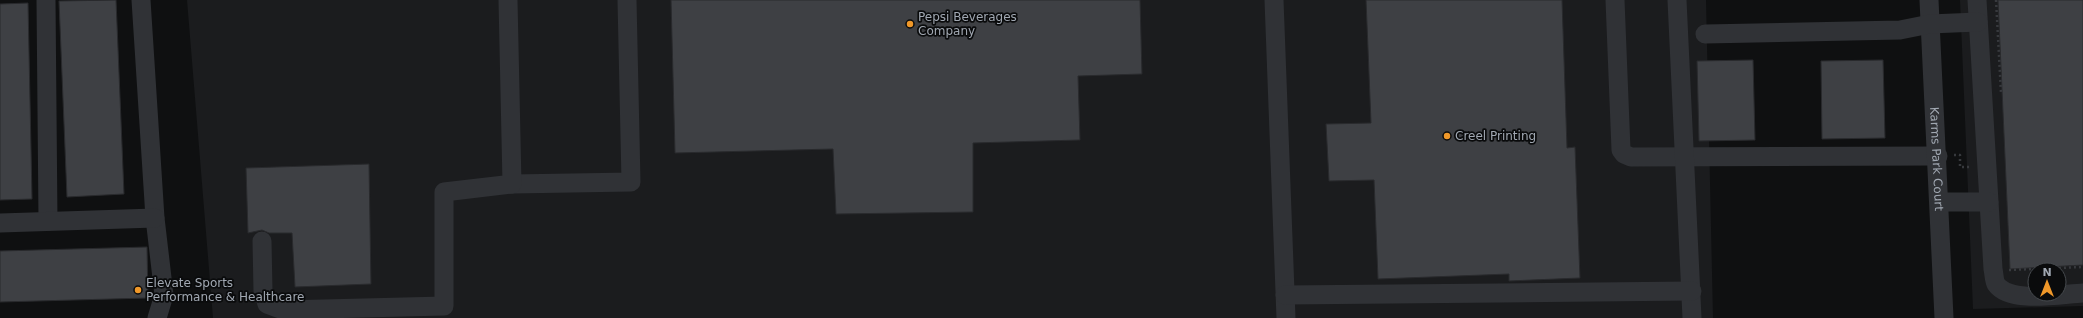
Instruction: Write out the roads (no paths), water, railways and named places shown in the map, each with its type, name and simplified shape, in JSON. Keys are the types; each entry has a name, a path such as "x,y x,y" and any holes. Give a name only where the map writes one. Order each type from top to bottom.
{"street":[{"path":"46,0 48,221"},
{"path":"141,0 155,218 164,295 157,318"},
{"path":"508,0 512,184"},
{"path":"262,241 263,292 267,304 283,310 444,306 444,192 512,184 631,182 628,0"},
{"path":"1274,0 1286,318"},
{"path":"1615,0 1621,150 1624,154 1631,157 1685,159 1944,156"},
{"path":"1677,0 1692,291 1692,318"},
{"name":"Karms Park Court","path":"1929,0 1930,24 1944,156 1940,202 1944,318"},
{"path":"1977,0 1988,202 1993,269 1996,283 2005,292 2020,296 2083,293"},
{"path":"1705,34 1900,30 1930,24 1978,22"},
{"path":"1940,202 1988,202"},
{"path":"0,223 155,218"},
{"path":"1285,295 1692,291"}],"place":[{"name":"Pepsi Beverages Company","path":"910,24"},
{"name":"Creel Printing","path":"1447,136"},
{"name":"Elevate Sports Performance & Healthcare","path":"138,290"}]}
